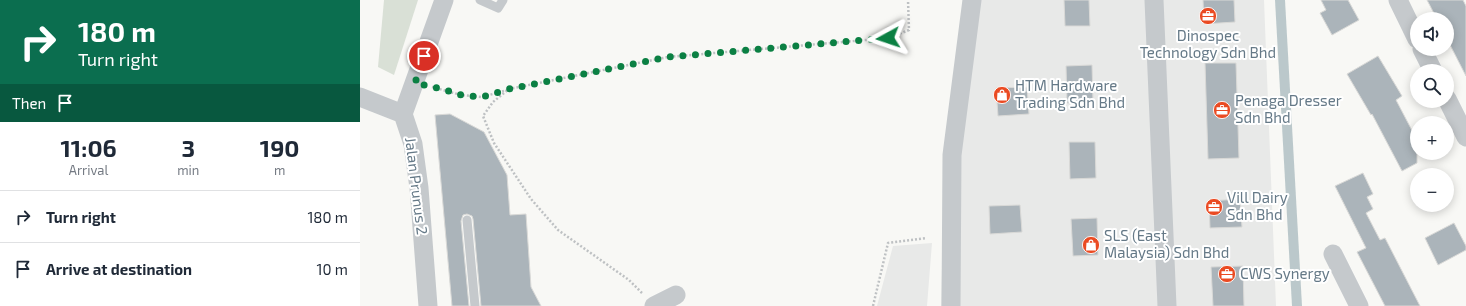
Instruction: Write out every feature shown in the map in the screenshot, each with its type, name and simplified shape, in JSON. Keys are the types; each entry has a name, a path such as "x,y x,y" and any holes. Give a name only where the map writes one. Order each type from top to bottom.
{"street":[{"path":"360,97 404,114 444,0"},
{"path":"951,306 952,155 972,0"},
{"path":"1154,0 1167,306"},
{"path":"1398,0 1410,25"},
{"path":"1452,108 1466,136"},
{"name":"Jalan Prunus 2","path":"404,114 413,144 419,188 428,306"},
{"path":"1333,254 1359,306"},
{"path":"655,306 676,294"}],"lane":[{"path":"480,0 498,8 503,0"},
{"path":"467,220 475,306"}],"path":[{"path":"415,83 461,95 482,97 509,89 668,57 888,38 909,30 908,0"},
{"path":"509,89 493,102 483,116 494,143 531,200 558,230 629,280 655,306"},
{"path":"873,306 888,243 926,238"}],"shaded area":[{"path":"384,0 418,0 394,75 378,67"},
{"path":"963,0 1264,0 1276,306 941,306 945,152"},
{"path":"1275,0 1285,0 1302,306 1292,306"},
{"path":"932,243 927,306 877,306 893,246"}],"building":[{"path":"1064,0 1089,0 1090,26 1065,26"},
{"path":"1203,0 1234,0 1235,22 1204,24"},
{"path":"1321,0 1348,0 1359,20 1332,35 1320,13 1326,10"},
{"path":"1427,0 1463,0 1466,6 1466,76 1454,53 1454,12 1433,12"},
{"path":"1378,56 1402,96 1396,100 1410,127 1410,160 1417,160 1417,163 1402,171 1372,114 1371,115 1347,74"},
{"name":"Penaga Dresser Sdn Bhd","path":"1205,63 1236,63 1239,158 1208,159"},
{"path":"1092,65 1093,102 1067,103 1066,66"},
{"path":"1027,87 1029,114 998,116 996,88"},
{"path":"450,114 484,132 507,175 510,215 526,214 531,287 541,306 481,306 473,219 472,216 467,214 463,215 461,221 469,306 452,306 435,115"},
{"path":"1069,142 1095,142 1096,178 1070,179"},
{"path":"1363,173 1373,194 1367,197 1373,209 1366,213 1380,240 1385,238 1420,306 1385,306 1357,252 1366,248 1335,186"},
{"path":"1240,199 1242,227 1210,228 1209,201"},
{"path":"1020,205 1022,232 990,234 989,206"},
{"path":"1097,218 1098,255 1073,256 1071,219"},
{"path":"1454,223 1466,246 1466,250 1438,265 1425,238"},
{"path":"1243,266 1244,306 1213,306 1211,267"}],"place":[{"name":"Dinospec Technology Sdn Bhd","path":"1208,16"},
{"name":"HTM Hardware Trading Sdn Bhd","path":"1002,95"},
{"name":"Penaga Dresser Sdn Bhd","path":"1222,110"},
{"name":"Vill Dairy Sdn Bhd","path":"1214,207"},
{"name":"SLS (East Malaysia) Sdn Bhd","path":"1091,245"},
{"name":"CWS Synergy","path":"1227,274"}],"route":[{"path":"424,56 415,83 461,95 482,97 509,89 668,57 888,38"}]}
